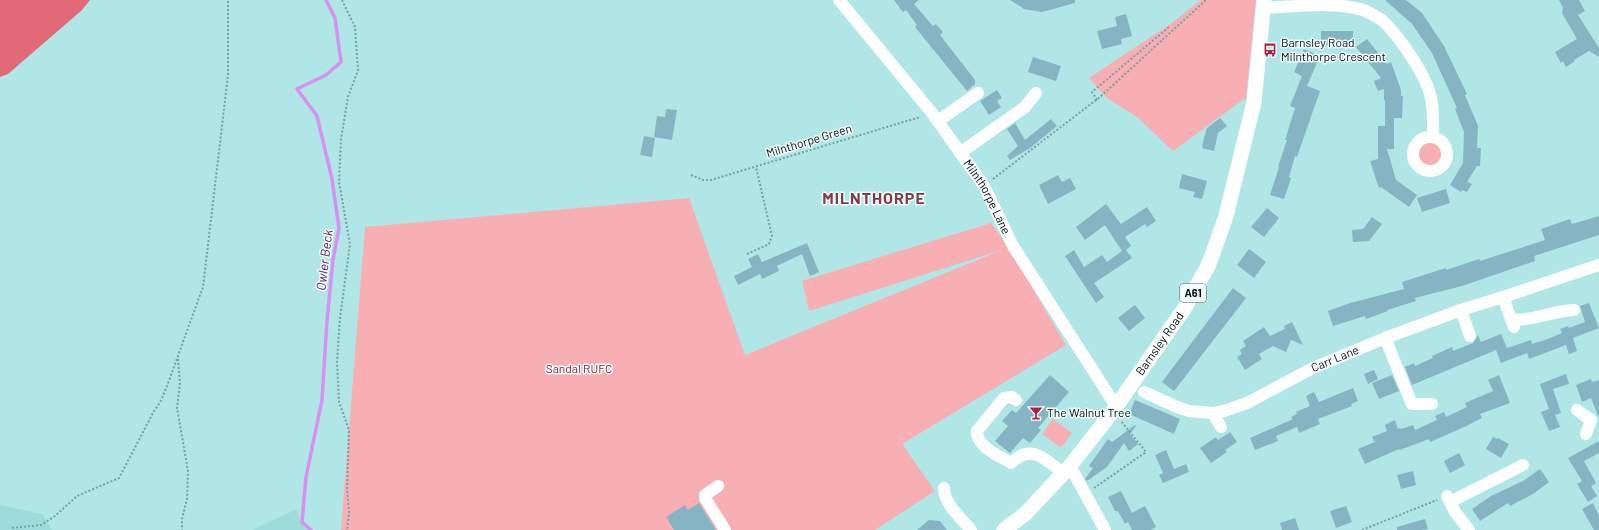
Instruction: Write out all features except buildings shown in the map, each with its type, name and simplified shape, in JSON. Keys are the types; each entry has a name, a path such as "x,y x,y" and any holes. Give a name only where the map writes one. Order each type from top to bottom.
{"main road":[{"name":"Barnsley Road","path":"1004,530 1026,513 1066,470 1114,408 1184,309 1209,264 1226,216 1254,102 1263,4"}],"street":[{"name":"Milnthorpe Lane","path":"839,0 935,117 984,186 1013,246 1114,408"},
{"path":"1263,4 1342,6 1363,10 1381,20 1396,36 1422,74 1430,95 1433,116 1432,137"},
{"path":"935,117 978,93"},
{"path":"960,153 1025,107 1036,93"},
{"name":"Carr Lane","path":"1144,392 1189,411 1213,413 1224,411 1247,402 1311,369 1386,338 1461,310 1599,265"},
{"path":"1503,297 1512,324 1559,311 1574,310"},
{"path":"1461,310 1470,336"},
{"path":"1386,338 1410,408 1432,404"},
{"path":"1016,400 1012,398 1004,398 977,431 977,436 980,442 1011,463 1019,456 1032,453 1043,457 1066,470 1085,494 1105,530"},
{"path":"1577,410 1595,419 1586,434"},
{"path":"1213,413 1221,427"},
{"path":"1469,530 1449,506 1523,465"},
{"path":"718,486 705,495 705,498 725,530"},
{"path":"944,488 944,495 971,530"}],"path":[{"path":"12,528 41,525 55,516 77,496 119,478 154,411 161,401 203,287 228,76 228,0"},
{"path":"342,0 356,27 358,70 348,97 341,138 339,182 350,244 340,318 337,362 339,402 349,430 347,488 349,512 347,530"},
{"path":"984,186 1097,100 1206,0"},
{"path":"1097,100 1092,92 1170,27"},
{"name":"Milnthorpe Green","path":"692,175 703,180 711,180 935,117"},
{"path":"747,254 769,244 772,236 756,167"},
{"path":"178,358 180,383 177,408 188,471 187,499 182,519 182,530"},
{"path":"1085,494 1146,452 1114,408"},
{"path":"1362,530 1449,506"}],"shaded area":[{"path":"0,0 90,0 82,10 8,74 0,77"},
{"path":"0,505 42,514 52,530 0,530"},
{"path":"297,509 299,517 308,530 252,530"}],"green space":[{"path":"1201,0 1256,0 1246,99 1173,151 1137,117 1107,98 1089,78 1172,23"},
{"path":"1427,138 1433,138 1442,142 1446,154 1442,166 1433,170 1427,170 1418,166 1414,157 1414,151 1418,142"},
{"name":"Sandal RUFC","path":"689,198 745,355 1002,250 809,311 802,281 991,223 1009,248 1066,345 902,444 935,491 875,530 341,530 365,227"},
{"path":"1053,419 1072,433 1061,448 1042,434"}],"waterway":[{"name":"Owler Beck","path":"311,530 302,522 306,477 322,400 327,321 333,260 339,228 332,179 317,116 297,89 326,75 341,62 335,18 326,0"}],"place":[{"name":"Barnsley Road Milnthorpe Crescent","path":"1270,50"},
{"name":"The Walnut Tree","path":"1036,413"}],"district":[{"name":"MILNTHORPE","path":"874,198"}]}
